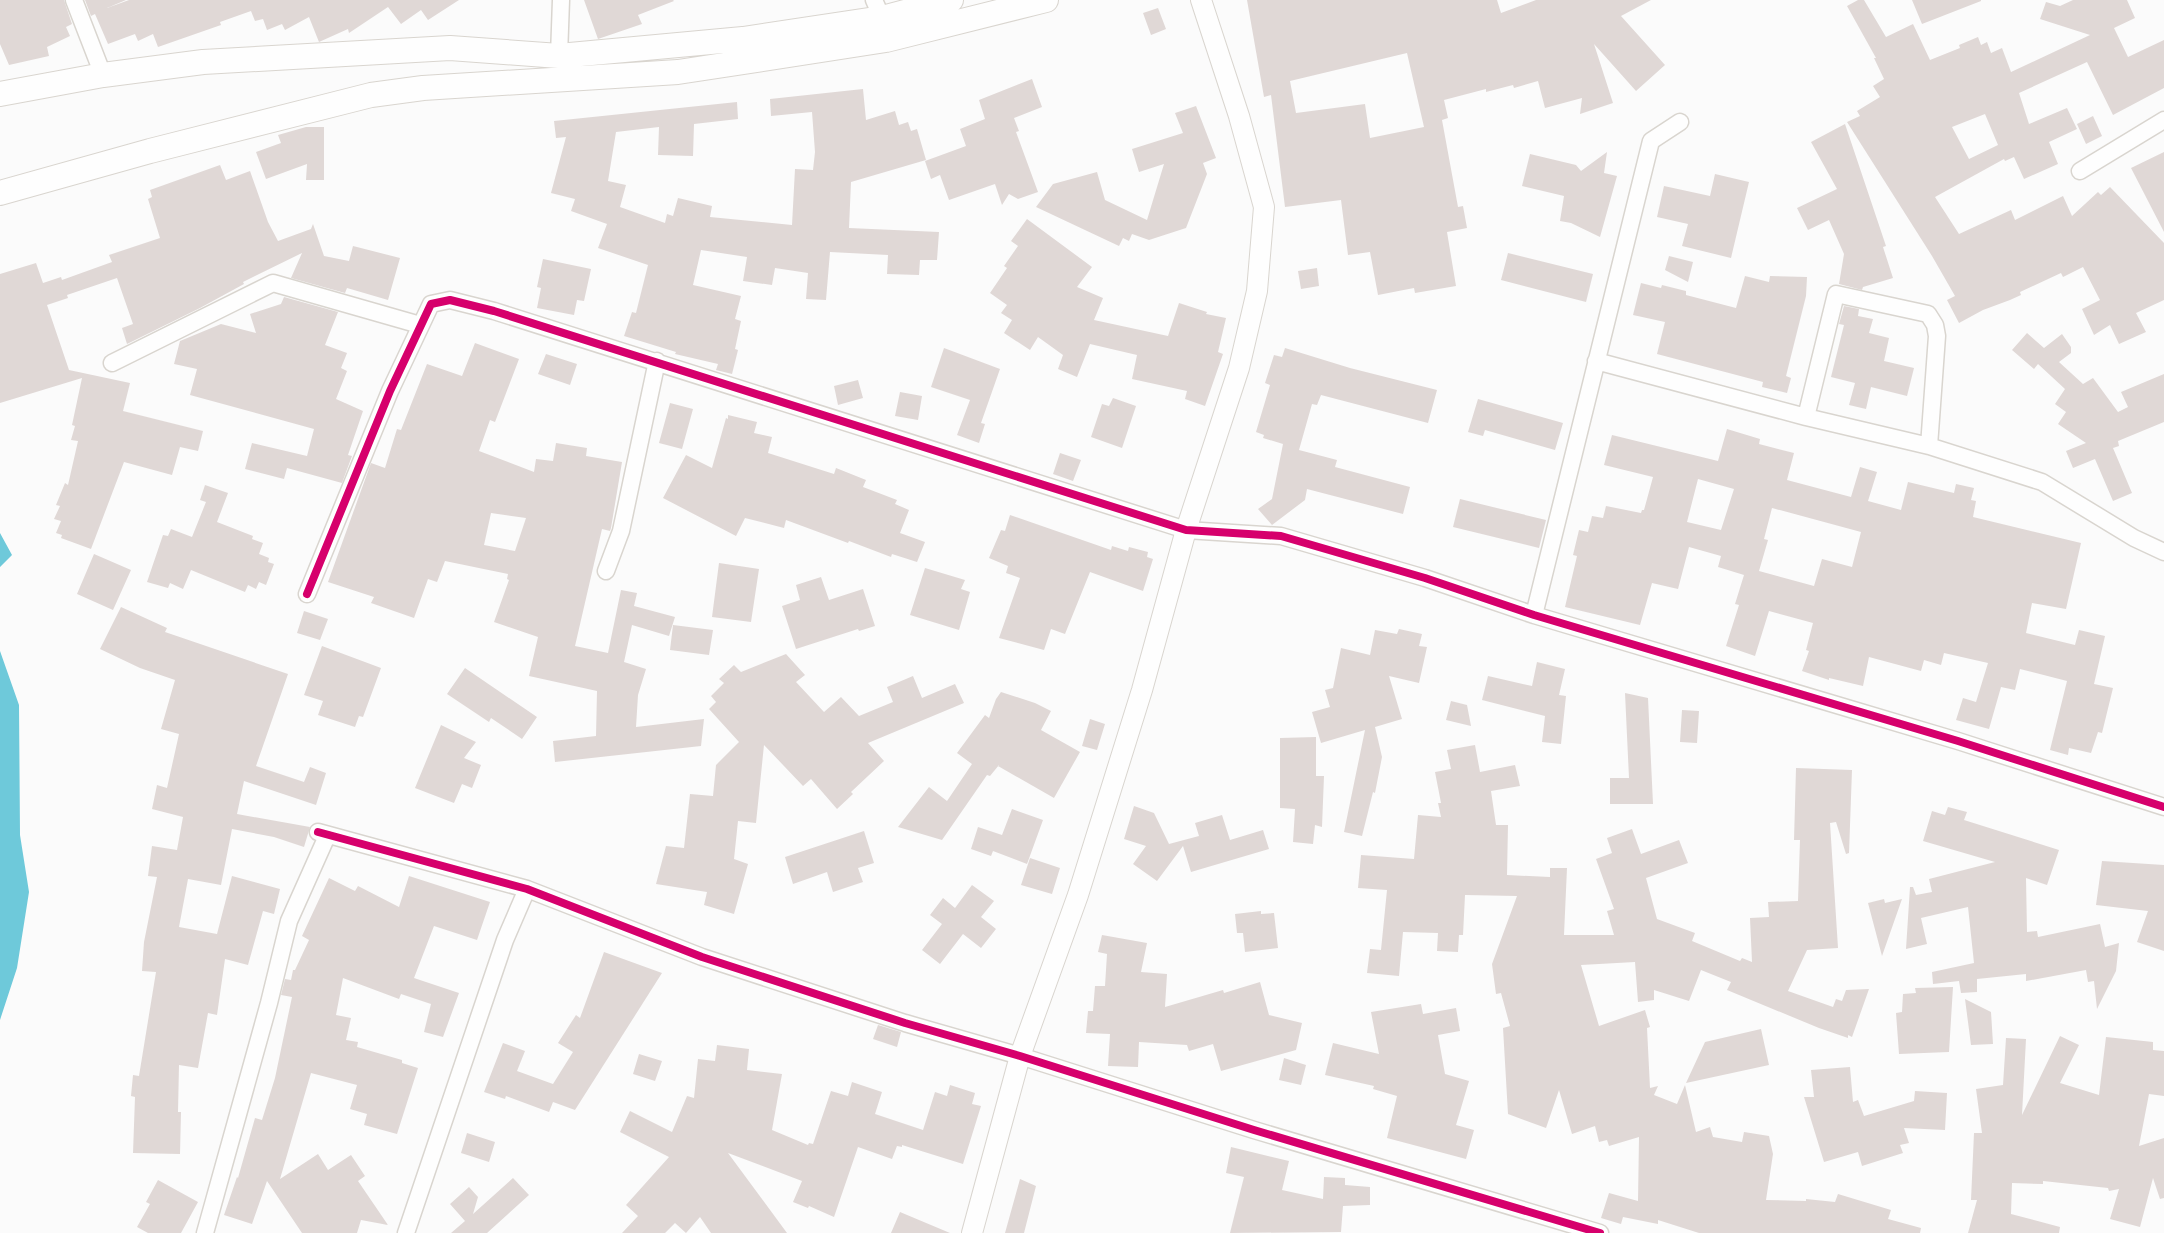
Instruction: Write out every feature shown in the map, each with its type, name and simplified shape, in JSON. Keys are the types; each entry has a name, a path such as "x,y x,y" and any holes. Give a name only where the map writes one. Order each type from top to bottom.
{"main road":[{"path":"0,94 103,75 203,62 440,48 559,56 743,40 878,9 951,0"},
{"path":"0,193 150,151 371,95 423,88 678,72 886,40 1046,0"}],"street":[{"path":"74,0 103,75"},
{"path":"559,56 561,0"},
{"path":"972,1233 1020,1056 1078,895 1142,690 1186,530 1239,368 1257,291 1264,207 1240,116 1201,0"},
{"path":"2080,171 2164,120"},
{"path":"1534,615 1651,141 1680,122"},
{"path":"112,363 273,284 420,325"},
{"path":"1806,417 1836,294 1928,314 1935,325 1937,336 1929,446"},
{"path":"307,594 390,391 420,325 431,304 450,300 494,311 657,361 1186,530 1280,536 1425,578 1534,615 1949,738 2164,807"},
{"path":"606,571 620,530 657,361"},
{"path":"1596,361 1806,417 1929,446 2042,482 2134,538 2164,552"},
{"path":"206,1233 269,1003 289,921 323,834 527,889 702,957 905,1023 1020,1056 1254,1130 1600,1233"},
{"path":"406,1233 506,940 527,889"}],"water":[{"path":"0,533 12,555 0,567"},
{"path":"0,651 19,705 20,835 29,892 17,968 0,1020"}],"building":[{"path":"0,0 64,0 72,24 66,27 70,36 47,47 49,56 9,65 0,44"},
{"path":"85,0 126,0 107,8 129,0 459,0 428,20 421,10 401,24 388,7 349,33 348,29 319,42 309,17 285,30 282,24 267,30 263,19 255,21 251,11 220,22 221,25 158,47 153,34 138,41 135,34 108,44 95,14 91,16"},
{"path":"584,0 674,1 638,15 642,24 598,39"},
{"path":"1247,0 1497,0 1501,13 1536,0 1651,0 1621,16 1665,65 1636,91 1594,44 1613,103 1580,114 1582,98 1545,108 1538,81 1514,88 1513,85 1486,92 1486,89 1444,100 1448,118 1442,120 1458,207 1463,206 1467,228 1447,232 1456,286 1415,293 1414,288 1378,295 1370,252 1348,255 1341,200 1285,207 1271,95 1264,97","holes":["1407,53 1424,127 1370,138 1365,104 1296,113 1290,81"]},
{"path":"1858,0 1864,0 1886,37 1913,24 1930,60 1960,48 1959,45 1978,37 1981,45 1987,42 1991,53 2002,48 2011,72 2090,35 2040,19 2046,2 2060,6 2073,0 2127,0 2135,18 2114,28 2128,57 2164,40 2164,88 2113,115 2087,62 2019,93 2029,124 2067,108 2077,129 2049,142 2058,164 2024,179 2014,157 2005,161 2004,159 1935,197 1959,234 2011,210 2015,220 2063,196 2072,216 2098,192 2101,195 2110,187 2164,243 2164,300 2136,313 2146,332 2119,344 2110,325 2094,335 2082,309 2100,300 2083,267 2063,277 2061,273 2020,292 2021,295 1983,310 1959,323 1947,300 1955,296 1932,256 1847,122 1860,116 1857,111 1880,97 1873,86 1884,79 1874,58 1876,58 1847,6","holes":["1985,114 1998,145 1969,159 1952,127"]},
{"path":"1912,0 1981,0 1981,1 1922,24"},
{"path":"1158,8 1166,29 1151,35 1143,13"},
{"path":"1032,79 1042,107 1014,118 1019,131 1016,132 1038,192 1018,199 1009,194 1002,205 995,184 949,200 940,175 931,179 925,161 966,146 960,129 985,119 979,100"},
{"path":"863,89 866,120 895,111 899,125 908,122 911,131 917,129 926,160 851,182 849,228 939,232 937,260 920,260 919,275 887,274 888,255 830,252 826,300 806,299 808,273 775,268 772,285 743,281 747,257 701,250 693,285 741,296 735,319 741,321 735,349 738,350 732,374 716,370 718,364 675,354 676,352 624,336 632,312 636,313 648,265 598,248 607,224 571,211 575,199 551,193 566,137 556,138 554,121 737,102 738,119 694,124 693,156 658,155 659,127 616,132 608,181 626,185 620,207 665,223 667,214 673,216 678,198 712,206 710,217 792,225 795,169 813,170 815,152 812,112 771,116 770,99"},
{"path":"1196,106 1216,158 1203,163 1207,174 1186,228 1149,240 1132,234 1129,241 1123,238 1119,246 1036,207 1053,184 1097,172 1105,200 1147,220 1164,164 1139,172 1132,149 1183,133 1175,113"},
{"path":"2093,116 2102,136 2086,144 2077,124"},
{"path":"1845,124 1886,246 1883,247 1893,278 1863,287 1862,290 1839,284 1844,254 1829,220 1808,230 1797,208 1837,189 1811,142"},
{"path":"306,127 324,127 324,180 306,180 307,164 266,179 256,152 281,143 278,135"},
{"path":"1607,152 1604,173 1617,176 1600,237 1571,223 1560,221 1564,196 1522,186 1530,154 1576,165 1581,171"},
{"path":"2164,152 2164,232 2131,168"},
{"path":"220,165 226,180 250,171 268,222 278,241 311,229 313,224 324,256 349,261 353,246 400,258 388,300 347,288 345,293 291,278 302,253 243,282 244,284 200,308 127,344 122,328 133,324 117,278 67,295 68,298 47,305 69,370 130,383 123,411 203,431 198,451 180,447 172,475 124,462 91,549 61,538 62,535 56,533 61,521 54,519 60,506 56,505 65,483 68,485 78,441 71,440 75,426 72,425 82,378 0,403 0,274 36,263 43,283 61,277 62,280 112,262 109,255 160,238 148,199 152,197 150,190"},
{"path":"1715,174 1749,182 1731,258 1682,246 1688,224 1657,217 1664,186 1710,196"},
{"path":"1027,219 1092,267 1077,287 1103,298 1094,320 1168,336 1179,303 1207,312 1206,314 1226,318 1218,352 1223,354 1205,406 1185,399 1187,391 1132,379 1137,355 1090,344 1077,377 1058,369 1063,355 1038,337 1030,350 1004,333 1012,320 1001,313 1007,305 990,293 1007,268 1004,266 1018,246 1011,241"},
{"path":"1508,253 1593,274 1586,302 1501,280"},
{"path":"1669,256 1693,262 1688,282 1665,270"},
{"path":"543,259 591,269 584,301 577,300 574,315 537,308 541,288 537,287"},
{"path":"1317,268 1319,286 1301,289 1298,271"},
{"path":"1745,276 1769,282 1770,276 1807,277 1806,296 1786,376 1791,378 1787,393 1762,387 1763,382 1657,354 1665,322 1633,315 1641,283 1661,288 1662,285 1686,291 1686,295 1736,308"},
{"path":"284,297 338,312 325,345 347,353 341,368 347,371 336,399 363,411 348,455 352,456 342,483 287,468 284,479 245,469 252,443 307,456 314,429 190,395 197,369 174,364 180,341 221,324 256,333 250,314 281,304"},
{"path":"1844,306 1859,309 1858,316 1873,319 1869,333 1889,338 1884,361 1914,368 1907,396 1871,387 1866,409 1849,405 1855,383 1831,377 1844,325 1839,324"},
{"path":"2027,333 2044,348 2062,334 2071,347 2071,353 2059,362 2083,384 2093,378 2118,412 2128,407 2121,392 2164,374 2164,422 2118,441 2119,446 2113,448 2132,493 2113,501 2095,459 2073,468 2066,451 2086,443 2058,424 2066,412 2055,404 2065,389 2038,364 2034,369 2012,350"},
{"path":"475,343 519,359 495,422 490,420 479,451 534,472 536,459 553,461 556,443 587,448 586,456 622,462 611,528 610,531 602,529 575,646 608,653 621,590 637,593 634,606 675,617 669,636 632,625 624,662 646,669 638,695 636,727 704,719 701,746 555,762 553,741 596,736 597,691 529,676 538,637 494,622 509,580 507,579 508,574 445,561 437,582 428,579 414,618 371,603 374,597 328,582 371,463 385,468 397,429 401,430 427,364 462,376","holes":["491,513 526,518 515,551 484,545"]},
{"path":"944,348 1000,369 981,423 985,424 979,443 957,435 970,400 931,387"},
{"path":"1285,348 1350,368 1437,390 1428,423 1321,395 1317,405 1312,404 1299,450 1337,460 1335,467 1410,487 1403,514 1307,489 1305,500 1272,525 1258,509 1272,499 1283,444 1263,438 1264,435 1256,432 1270,385 1265,383 1274,355 1282,357"},
{"path":"546,354 577,364 570,385 538,374"},
{"path":"858,380 863,398 838,405 834,386"},
{"path":"900,392 922,396 918,420 895,416"},
{"path":"1113,398 1136,406 1122,448 1091,437 1102,404 1109,406"},
{"path":"1478,399 1563,423 1555,450 1485,430 1483,436 1468,432"},
{"path":"670,403 693,409 682,449 659,443"},
{"path":"728,415 757,422 754,433 772,437 768,453 834,474 836,468 866,480 863,487 897,500 895,504 909,510 900,533 925,542 917,562 892,554 891,557 786,520 784,528 745,518 736,536 663,498 686,455 712,468"},
{"path":"1727,429 1760,439 1759,444 1794,453 1787,480 1851,497 1860,467 1877,472 1868,501 1901,510 1908,482 1954,493 1956,484 1974,488 1971,500 1976,501 1973,517 2081,543 2066,609 2032,603 2026,633 2075,645 2079,630 2105,636 2094,684 2113,688 2102,733 2098,732 2091,753 2069,748 2068,755 2050,750 2067,681 2020,669 2015,690 2001,687 1989,729 1956,720 1963,698 1976,702 1988,663 1944,653 1941,665 1924,660 1921,671 1869,657 1863,686 1829,678 1829,680 1802,671 1809,651 1806,650 1813,623 1769,611 1755,656 1726,646 1739,605 1735,604 1744,575 1718,567 1721,556 1689,547 1678,589 1652,583 1640,625 1565,607 1577,556 1573,555 1579,530 1588,532 1592,516 1603,518 1606,506 1641,513 1644,510 1653,477 1604,465 1612,435 1718,461","holes":["1698,479 1734,489 1721,530 1687,522","1772,508 1861,532 1852,567 1822,559 1814,586 1759,571 1768,540 1764,539"]},
{"path":"1060,453 1081,460 1073,481 1053,474"},
{"path":"205,485 228,493 217,522 253,536 252,539 263,543 259,554 269,558 268,562 274,564 266,585 259,582 256,589 248,585 245,592 191,570 183,589 170,583 168,588 147,582 163,535 168,536 171,529 192,537 206,502 200,500"},
{"path":"1460,499 1546,520 1539,548 1453,527"},
{"path":"1010,515 1111,550 1112,546 1128,551 1129,547 1148,552 1147,557 1153,559 1143,591 1090,572 1065,634 1051,629 1044,650 999,638 1020,578 1006,573 1008,566 989,558 1001,530 1005,531"},
{"path":"94,554 131,570 113,610 77,594"},
{"path":"719,563 759,569 751,622 712,617"},
{"path":"925,568 965,580 961,589 970,592 959,630 910,615"},
{"path":"821,577 829,600 863,589 875,626 859,631 858,629 796,649 782,606 800,600 796,585"},
{"path":"121,607 167,628 165,632 288,674 256,766 304,782 310,767 326,773 316,805 244,781 237,814 310,827 304,847 274,837 232,829 221,885 188,879 179,927 217,934 232,876 280,889 274,914 263,911 248,965 225,959 217,1015 208,1013 198,1068 179,1065 178,1112 181,1112 180,1154 133,1153 135,1097 131,1096 133,1075 139,1076 156,972 142,971 144,942 157,877 148,876 152,846 177,850 183,817 152,809 157,785 167,788 179,734 161,729 175,680 140,668 100,649"},
{"path":"304,611 328,619 320,640 297,633"},
{"path":"673,625 713,630 709,655 670,650"},
{"path":"1399,629 1422,634 1419,646 1427,647 1419,683 1389,676 1402,719 1375,727 1382,757 1375,793 1373,792 1362,836 1344,832 1365,730 1321,743 1312,712 1330,707 1325,690 1333,688 1341,648 1370,655 1375,630 1397,634"},
{"path":"322,646 381,668 363,717 359,716 355,727 318,715 323,701 304,695"},
{"path":"786,654 805,675 796,682 824,712 841,697 859,716 893,702 887,687 913,676 922,698 955,684 964,703 868,743 884,761 851,792 853,794 837,809 811,779 803,786 764,745 756,823 738,821 734,859 748,864 734,914 704,905 707,892 656,884 666,846 684,848 690,794 713,796 716,765 739,742 709,709 716,702 711,696 724,683 719,679 734,665 741,672"},
{"path":"1537,662 1565,669 1559,695 1566,696 1561,744 1542,742 1545,716 1482,700 1488,676 1532,686"},
{"path":"465,668 537,717 522,739 491,718 489,722 447,694"},
{"path":"1001,692 1035,703 1051,711 1041,730 1080,752 1054,798 998,766 990,776 987,775 942,840 898,827 929,787 947,801 972,764 957,753 985,715 989,718 996,699"},
{"path":"1625,693 1648,698 1653,804 1610,804 1610,778 1629,778"},
{"path":"1451,701 1467,705 1471,726 1446,720"},
{"path":"1682,710 1699,711 1697,743 1680,742"},
{"path":"1090,719 1105,724 1097,750 1082,746"},
{"path":"441,725 476,742 464,758 481,765 472,788 462,784 454,803 415,788"},
{"path":"1316,737 1316,776 1324,776 1322,827 1315,825 1313,844 1293,842 1295,809 1280,808 1280,738"},
{"path":"1475,745 1480,772 1515,765 1520,786 1491,791 1496,825 1508,825 1507,875 1550,877 1550,868 1567,868 1564,935 1614,935 1607,911 1614,909 1596,859 1612,853 1607,838 1632,829 1641,854 1679,840 1688,863 1646,878 1657,919 1695,933 1692,941 1740,961 1742,958 1752,962 1750,918 1769,917 1768,902 1798,901 1800,840 1794,840 1796,768 1852,770 1849,853 1846,854 1836,822 1830,823 1838,948 1807,950 1788,991 1833,1007 1836,999 1842,1001 1846,990 1869,989 1852,1037 1848,1035 1848,1038 1819,1028 1727,990 1731,982 1701,970 1689,1001 1654,990 1654,1000 1638,1002 1635,962 1581,965 1599,1026 1645,1010 1650,1027 1647,1028 1650,1088 1658,1086 1654,1095 1677,1104 1685,1085 1696,1132 1710,1127 1713,1137 1742,1142 1744,1132 1769,1136 1773,1154 1766,1200 1806,1201 1806,1199 1835,1202 1838,1194 1891,1210 1888,1219 1921,1228 1920,1233 1699,1233 1658,1220 1658,1224 1623,1217 1621,1224 1601,1218 1609,1193 1638,1201 1639,1137 1609,1146 1607,1140 1599,1142 1595,1126 1572,1134 1559,1090 1546,1128 1508,1114 1503,1028 1510,1026 1501,993 1496,994 1492,964 1517,896 1465,895 1463,935 1459,935 1458,952 1437,951 1438,933 1403,932 1399,976 1367,973 1370,949 1381,950 1387,890 1358,888 1361,855 1414,859 1418,815 1441,817 1438,803 1441,803 1435,772 1451,769 1447,750"},
{"path":"1134,806 1154,813 1169,844 1199,836 1195,823 1222,815 1230,840 1263,830 1269,849 1191,872 1183,846 1157,881 1133,864 1146,846 1124,839"},
{"path":"1948,807 1967,812 1964,820 2059,850 2047,885 2026,878 2027,932 2037,931 2038,937 2100,924 2105,947 2119,943 2116,971 2097,1009 2094,981 2088,982 2086,970 2026,981 2026,974 1977,979 1977,992 1961,993 1959,981 1933,984 1932,972 1974,963 1968,907 1921,918 1927,944 1906,949 1910,887 1913,887 1916,895 1932,892 1929,879 1995,862 1923,841 1932,811 1945,815"},
{"path":"1012,809 1043,820 1027,864 993,851 991,856 971,849 978,827 1002,835"},
{"path":"864,831 874,863 858,868 863,882 833,892 827,872 793,884 785,857"},
{"path":"1030,858 1060,868 1052,894 1021,885"},
{"path":"2102,861 2164,865 2164,951 2137,942 2148,911 2096,905"},
{"path":"409,876 490,902 477,940 434,926 414,978 459,993 443,1037 424,1032 431,1004 401,994 399,999 343,978 336,1015 351,1018 346,1040 358,1042 357,1047 402,1060 402,1063 418,1068 397,1134 364,1125 367,1114 350,1109 357,1085 311,1073 280,1179 318,1154 328,1170 351,1155 365,1176 358,1181 388,1225 361,1220 357,1233 302,1233 267,1181 252,1224 224,1215 238,1178 255,1118 262,1120 275,1078 292,997 281,995 285,979 291,980 293,970 295,970 309,940 302,936 329,878 355,891 358,886 399,907"},
{"path":"972,885 994,901 981,917 996,929 981,948 963,934 940,964 922,950 942,924 930,915 943,898 955,908"},
{"path":"1884,899 1885,903 1902,899 1882,956 1868,903"},
{"path":"1261,911 1261,914 1274,913 1278,948 1245,952 1243,933 1237,933 1235,914"},
{"path":"1102,935 1147,943 1141,972 1167,974 1165,1007 1223,990 1224,993 1260,982 1269,1015 1302,1023 1296,1050 1221,1071 1213,1044 1189,1051 1187,1045 1139,1042 1138,1067 1108,1066 1110,1034 1086,1033 1088,1011 1093,1011 1095,986 1105,986 1107,954 1098,952"},
{"path":"604,952 662,973 575,1110 553,1102 549,1112 506,1096 505,1099 484,1092 503,1043 525,1051 517,1071 553,1084 573,1052 558,1043 576,1015 580,1018"},
{"path":"1953,987 1949,1052 1899,1054 1896,1013 1902,1012 1903,994 1916,993 1915,988"},
{"path":"1965,999 1991,1012 1993,1044 1971,1045"},
{"path":"1421,1004 1423,1014 1456,1008 1460,1031 1438,1035 1445,1074 1469,1081 1456,1125 1474,1130 1466,1159 1387,1138 1397,1096 1373,1089 1374,1086 1325,1075 1333,1043 1379,1054 1371,1012"},
{"path":"878,1025 901,1032 897,1047 873,1039"},
{"path":"1761,1029 1769,1065 1686,1083 1705,1042"},
{"path":"2060,1036 2079,1045 2060,1083 2099,1095 2106,1037 2153,1042 2153,1050 2164,1051 2164,1096 2149,1094 2139,1146 2164,1138 2164,1198 2160,1199 2153,1178 2140,1227 2110,1219 2119,1189 2109,1191 2108,1188 2043,1181 2043,1184 2012,1183 2011,1214 2060,1227 2059,1233 1968,1233 1977,1200 1971,1200 1974,1133 1982,1133 1976,1089 2003,1085 2006,1038 2026,1039 2022,1115"},
{"path":"717,1045 749,1049 747,1070 782,1074 772,1130 808,1145 809,1143 813,1144 831,1091 848,1096 852,1082 882,1092 875,1114 923,1130 935,1092 947,1096 950,1085 975,1093 972,1104 981,1106 963,1164 902,1145 902,1147 897,1146 892,1159 858,1147 834,1217 809,1206 808,1208 793,1202 802,1181 728,1153 787,1233 711,1233 700,1217 686,1233 675,1223 665,1233 622,1233 638,1216 626,1205 669,1157 620,1132 630,1111 672,1132 687,1096 694,1098 698,1059 715,1061"},
{"path":"639,1054 662,1061 655,1081 633,1074"},
{"path":"1284,1058 1306,1065 1301,1085 1279,1080"},
{"path":"1850,1067 1853,1102 1858,1100 1864,1116 1914,1101 1915,1091 1947,1093 1945,1130 1904,1128 1909,1143 1900,1145 1903,1153 1862,1166 1858,1152 1824,1162 1804,1097 1814,1097 1811,1070"},
{"path":"467,1133 495,1142 489,1162 461,1153"},
{"path":"1231,1147 1289,1161 1282,1190 1323,1199 1324,1177 1345,1178 1345,1185 1370,1187 1370,1205 1343,1206 1341,1232 1230,1233 1244,1177 1226,1173"},
{"path":"513,1178 529,1195 487,1233 451,1233 465,1221 450,1204 469,1187 478,1197 473,1214"},
{"path":"1020,1179 1036,1186 1024,1233 1005,1233"},
{"path":"158,1180 198,1202 181,1233 148,1233 137,1227 150,1204 146,1202"},
{"path":"900,1212 950,1233 891,1233"}],"cycle path":[{"path":"307,594 390,391 431,304 450,300 494,311 1186,530 1281,536 1425,578 1534,615 1958,741 2164,807"},
{"path":"318,832 527,889 702,957 905,1023 1020,1056 1254,1130 1600,1233"}]}
